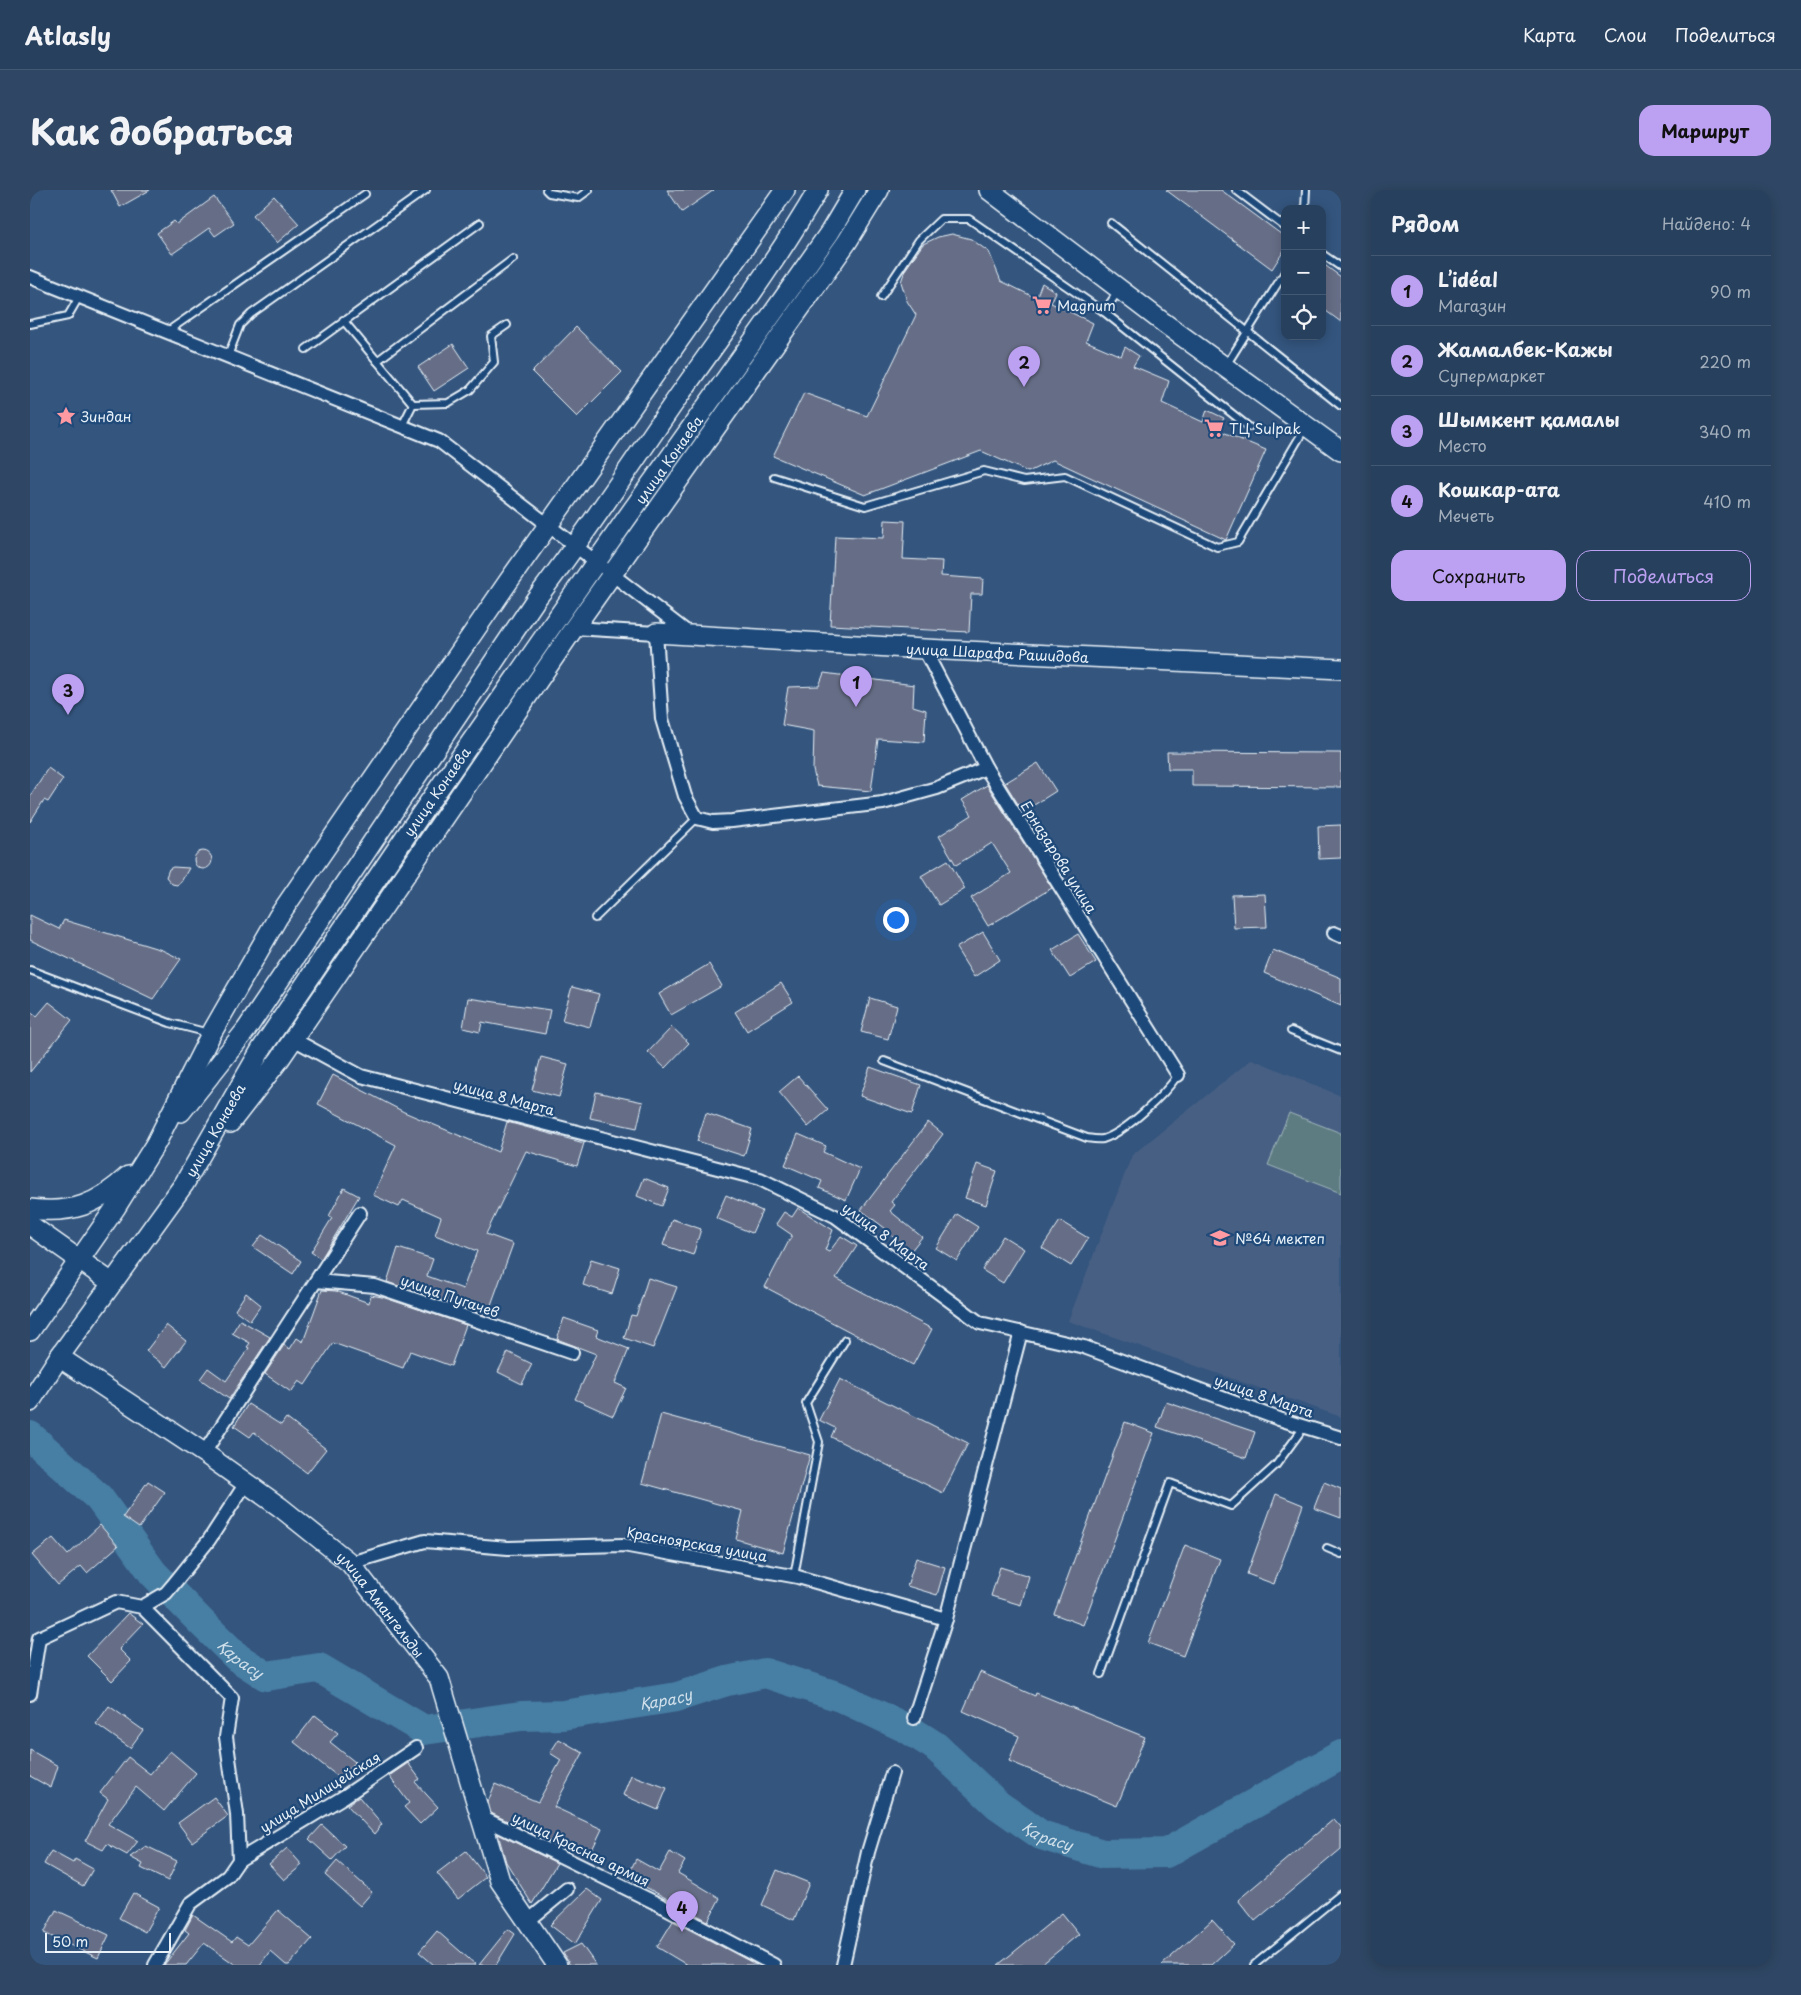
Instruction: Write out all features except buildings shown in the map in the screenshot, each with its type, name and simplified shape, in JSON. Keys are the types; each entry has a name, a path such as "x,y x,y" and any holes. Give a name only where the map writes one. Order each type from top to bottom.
{"main road":[{"name":"улица Конаева","path":"30,1331 78,1259 116,1207 156,1143 211,1034 278,917 548,524 785,190"},
{"name":"улица Конаева","path":"156,1143 246,1030 536,599 576,546 611,492 762,280 818,190"},
{"name":"улица Конаева","path":"30,1402 59,1357 184,1184 262,1048 596,561 830,232 855,190"},
{"path":"184,1184 293,1039 574,628 821,280 879,190"},
{"path":"989,190 1225,368 1341,451"},
{"name":"улица Шарафа Рашидова","path":"656,633 924,649 1341,669"},
{"path":"30,1209 56,1212 86,1205 109,1194 144,1162"},
{"path":"30,1225 112,1283"},
{"name":"улица Амангельды","path":"59,1357 204,1453 280,1507 350,1563 439,1678 500,1881 558,1965"}],"street":[{"path":"30,278 439,441 691,635"},
{"path":"574,628 656,633 662,719 685,796 697,818 713,822 732,821 883,804 937,788 986,768"},
{"name":"Ерназарова улица","path":"924,649 986,768 1178,1075"},
{"name":"улица 8 Марта","path":"293,1039 361,1076 760,1179 835,1216 980,1323 1084,1347 1304,1427 1341,1438"},
{"path":"204,1453 360,1213"},
{"name":"улица Пугачев","path":"316,1281 375,1286 572,1353"},
{"path":"914,1718 946,1619 1021,1332"},
{"path":"30,1694 40,1638 116,1602 142,1607 169,1589 209,1540 246,1483"},
{"name":"Красноярская улица","path":"350,1563 425,1541 508,1548 623,1545 798,1577 946,1619"},
{"name":"улица Милицейская","path":"142,1607 232,1698 226,1737 237,1814 239,1860"},
{"name":"улица Милицейская","path":"155,1965 190,1904 228,1876 239,1860 345,1796 416,1748"},
{"path":"843,1965 868,1852 892,1773"},
{"name":"улица Красная армия","path":"481,1817 664,1907 774,1965"},
{"path":"528,1921 567,1889"}],"lane":[{"path":"228,356 240,325 251,314 426,190"},
{"path":"546,190 549,194 578,198 589,190"},
{"path":"1236,190 1281,224"},
{"path":"1305,205 1306,190"},
{"path":"167,332 365,194"},
{"path":"881,297 919,240 941,219 970,219 1104,312 1249,427"},
{"path":"306,349 343,320 480,223"},
{"path":"1111,224 1341,406"},
{"path":"1326,257 1341,267"},
{"path":"377,361 513,259"},
{"path":"1225,368 1281,279"},
{"path":"1104,312 1120,289"},
{"path":"30,324 68,316 79,297"},
{"path":"343,320 413,404"},
{"path":"413,404 448,403 470,390 494,362 491,336 508,325"},
{"path":"402,426 413,404"},
{"path":"774,477 865,506 984,471 1024,481 1065,476 1217,547 1238,542 1307,425"},
{"path":"595,918 697,818"},
{"path":"30,970 170,1022 211,1034"},
{"path":"1291,1031 1341,1051"},
{"path":"884,1061 1087,1138 1100,1140 1112,1136 1160,1098 1178,1075"},
{"path":"798,1577 795,1570 819,1442 806,1403 845,1340"},
{"path":"1100,1674 1170,1483 1231,1506 1276,1465 1304,1427"},
{"path":"1327,1548 1341,1554"},
{"path":"1254,1965 1341,1894"}],"shaded area":[{"name":"№64 мектеп","path":"1252,1059 1341,1096 1341,1417 1068,1321 1132,1155"}],"green space":[{"path":"1289,1113 1341,1133 1341,1193 1268,1165"}],"waterway":[{"name":"Қарасу","path":"30,1436 99,1498 153,1573 238,1658 266,1676 319,1668 424,1730 521,1716 563,1715 677,1697 727,1681 765,1673 840,1697 908,1729 935,1746 998,1805 1041,1835 1103,1854 1166,1853 1341,1755"}],"place":[{"name":"Magnum","path":"1042,305"},
{"name":"Жамалбек-Кажы","path":"1024,387"},
{"name":"Зиндан","path":"66,416"},
{"name":"ТЦ Sulpak","path":"1214,428"},
{"name":"L’idéal","path":"856,707"},
{"name":"Шымкент қамалы","path":"68,715"},
{"name":"№64 мектеп","path":"1220,1238"},
{"name":"Кошкар-ата","path":"682,1932"}]}
